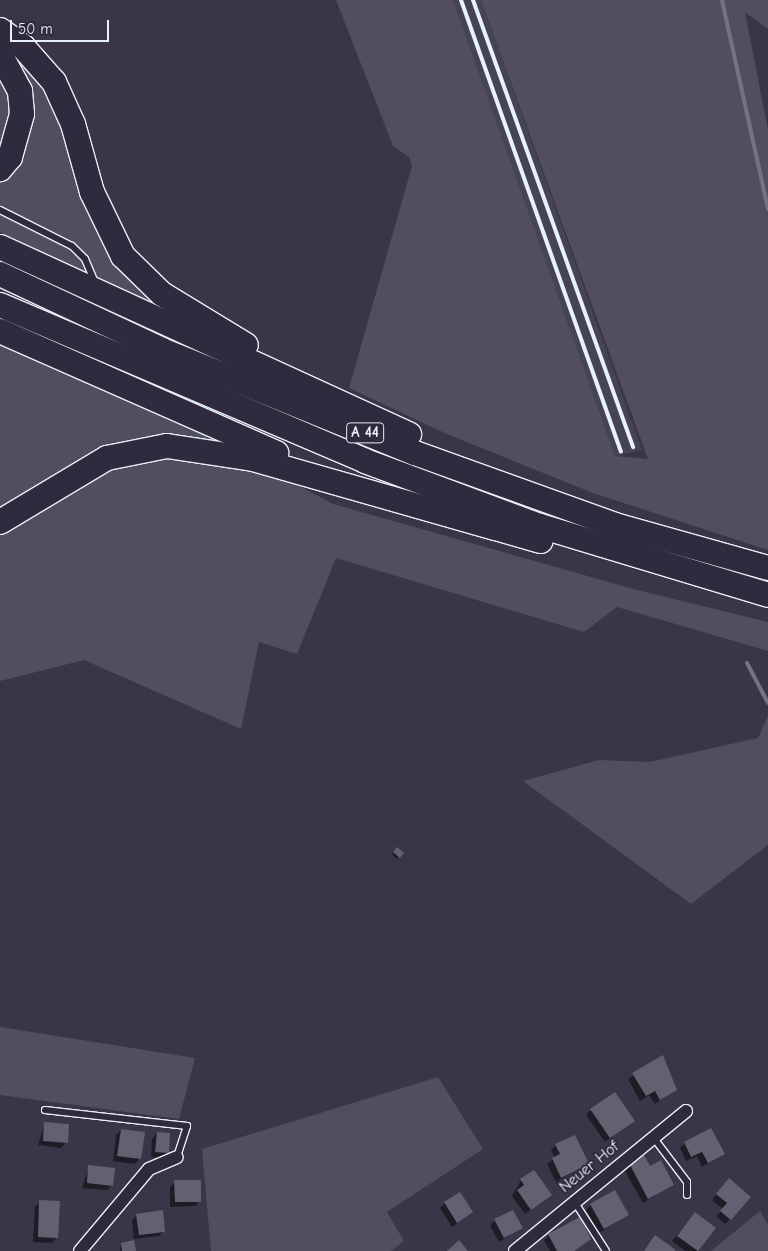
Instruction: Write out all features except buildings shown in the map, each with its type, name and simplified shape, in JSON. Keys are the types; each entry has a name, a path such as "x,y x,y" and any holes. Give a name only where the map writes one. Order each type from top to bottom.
{"highway":[{"path":"0,30 23,47 54,82 73,124 101,215 138,274 206,322 339,403"},
{"path":"0,54 20,90 22,114 10,157 0,169"},
{"path":"0,247 339,403 466,458 742,562"},
{"name":"A 44","path":"0,274 162,350 415,453 615,524 768,568"},
{"name":"A 44","path":"0,305 365,461 540,526 768,595"},
{"path":"0,330 138,394 380,494"},
{"path":"0,522 107,458 167,446 252,459 380,494 618,564 737,586"}],"street":[{"name":"Neuer Hof","path":"515,1251 574,1200 686,1110"},
{"path":"80,1251 149,1169 177,1157"}],"lane":[{"path":"0,210 72,246 85,259 99,294"},
{"path":"45,1110 187,1126 177,1157"},
{"path":"653,1137 687,1182 687,1195"},
{"path":"574,1200 606,1251"}],"shaded area":[{"path":"336,0 453,0 615,456 648,459 481,0 768,0 768,29 745,12 768,130 768,550 593,493 449,435 349,388 412,166 409,157 393,146"},
{"path":"453,0 481,0 642,450 615,456"},
{"path":"1,45 12,47 55,102 158,301 147,302 0,232 0,177 21,155"},
{"path":"0,70 8,84 13,114 0,151"},
{"path":"0,337 204,435 333,504 637,590 768,622 768,651 617,607 584,632 336,558 297,654 259,642 241,729 84,660 0,681"},
{"path":"768,716 768,845 691,904 523,781 599,760 650,762 758,738"},
{"path":"0,1027 195,1058 179,1119 0,1095"},
{"path":"438,1077 483,1149 387,1212 404,1241 391,1251 211,1251 202,1149"},
{"path":"760,1211 768,1225 768,1251 711,1251"}],"waterway":[{"path":"722,0 768,209"},
{"path":"747,663 768,703"}],"railway":[{"path":"461,0 621,452"},
{"path":"473,0 633,447"}]}
